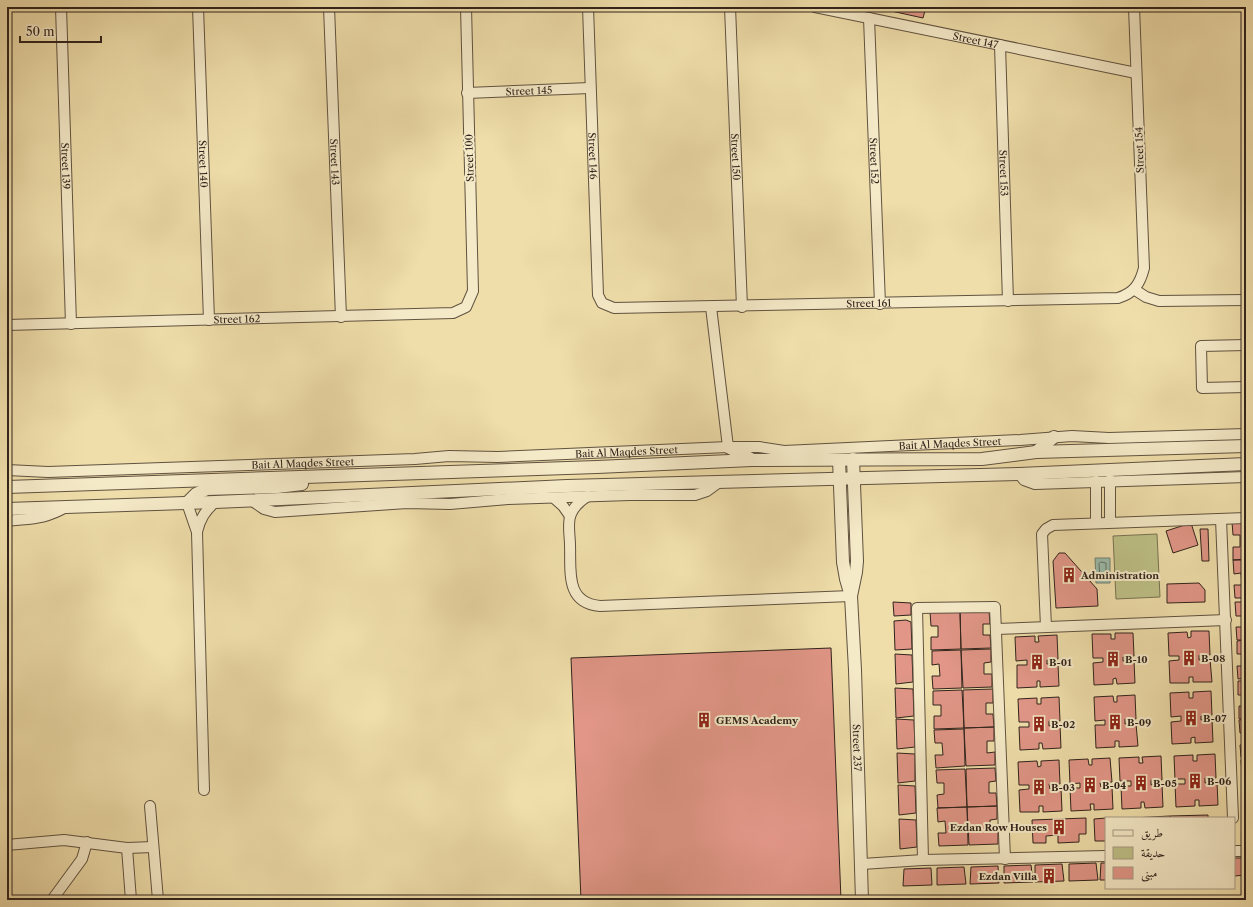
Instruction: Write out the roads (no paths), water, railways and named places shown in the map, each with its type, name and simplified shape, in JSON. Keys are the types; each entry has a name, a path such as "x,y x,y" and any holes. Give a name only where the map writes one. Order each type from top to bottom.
{"street":[{"name":"Street 139","path":"61,7 71,324"},
{"name":"Street 140","path":"198,7 209,320"},
{"name":"Street 143","path":"329,7 341,317"},
{"name":"Street 100","path":"466,7 473,291 466,307"},
{"name":"Street 146","path":"588,7 598,295 602,303"},
{"name":"Street 150","path":"730,7 742,307"},
{"name":"Street 147","path":"815,7 1136,73"},
{"name":"Street 154","path":"1134,7 1144,268 1141,280 1135,290"},
{"name":"Street 152","path":"869,18 880,304"},
{"name":"Street 153","path":"1000,45 1008,301"},
{"name":"Street 145","path":"467,93 590,88"},
{"name":"Street 161","path":"602,303 614,308 742,307 1008,301 1118,298 1135,290"},
{"path":"1135,290 1146,297 1159,301 1246,300"},
{"name":"Street 162","path":"7,326 453,314 466,307"},
{"path":"711,307 728,447 752,460"},
{"path":"1246,345 1201,346 1202,388 1246,386"},
{"name":"Bait Al Maqdes Street","path":"7,470 48,472 415,459 449,456 498,457 728,447 759,447 784,451 1020,440 1072,436 1109,438 1246,434"},
{"path":"1036,452 1054,437"},
{"name":"Bait Al Maqdes Street","path":"7,487 597,467 752,460 982,458 1036,452 1246,446"},
{"name":"Street 237","path":"851,596 857,561 853,459"},
{"name":"Street 237","path":"839,460 843,562 851,596 862,864 862,900"},
{"path":"7,509 215,502 567,486 1020,474 1246,464"},
{"path":"1020,474 1024,480 1035,484 1110,480 1246,477"},
{"path":"187,503 196,494 207,489 288,486 331,476"},
{"path":"1110,480 1110,522"},
{"path":"1096,481 1096,523"},
{"path":"251,500 264,509 274,512 407,503 450,504 496,500 588,496 695,495 707,491 718,483"},
{"path":"588,496 576,505 570,516 572,585 577,596 587,604 600,606 851,596"},
{"path":"554,498 563,506 570,516"},
{"path":"204,790 197,532 200,520 206,510 215,502"},
{"path":"187,503 197,532"},
{"path":"7,521 50,516 66,507"},
{"path":"1046,627 1042,534 1046,529 1053,525 1246,518"},
{"path":"1221,519 1233,817"},
{"path":"923,860 917,608 995,607 1005,859"},
{"path":"996,629 1226,620"},
{"path":"150,806 158,900"},
{"path":"7,845 64,840 127,848 153,847"},
{"path":"52,900 82,859 87,842"},
{"path":"127,848 131,900"},
{"path":"1235,851 1246,851"},
{"path":"862,864 923,860 1105,856"}],"water":[{"path":"1095,558 1110,558 1110,583 1096,583"}],"place":[{"name":"Administration","path":"1069,575"},
{"name":"B-08","path":"1189,658"},
{"name":"B-10","path":"1113,659"},
{"name":"B-01","path":"1037,662"},
{"name":"B-07","path":"1191,718"},
{"name":"GEMS Academy","path":"704,720"},
{"name":"B-09","path":"1115,722"},
{"name":"B-02","path":"1039,724"},
{"name":"B-06","path":"1195,781"},
{"name":"B-05","path":"1141,783"},
{"name":"B-04","path":"1090,785"},
{"name":"B-03","path":"1039,787"},
{"name":"Ezdan Row Houses","path":"1059,827"},
{"name":"Ezdan Villa","path":"1049,876"}]}
